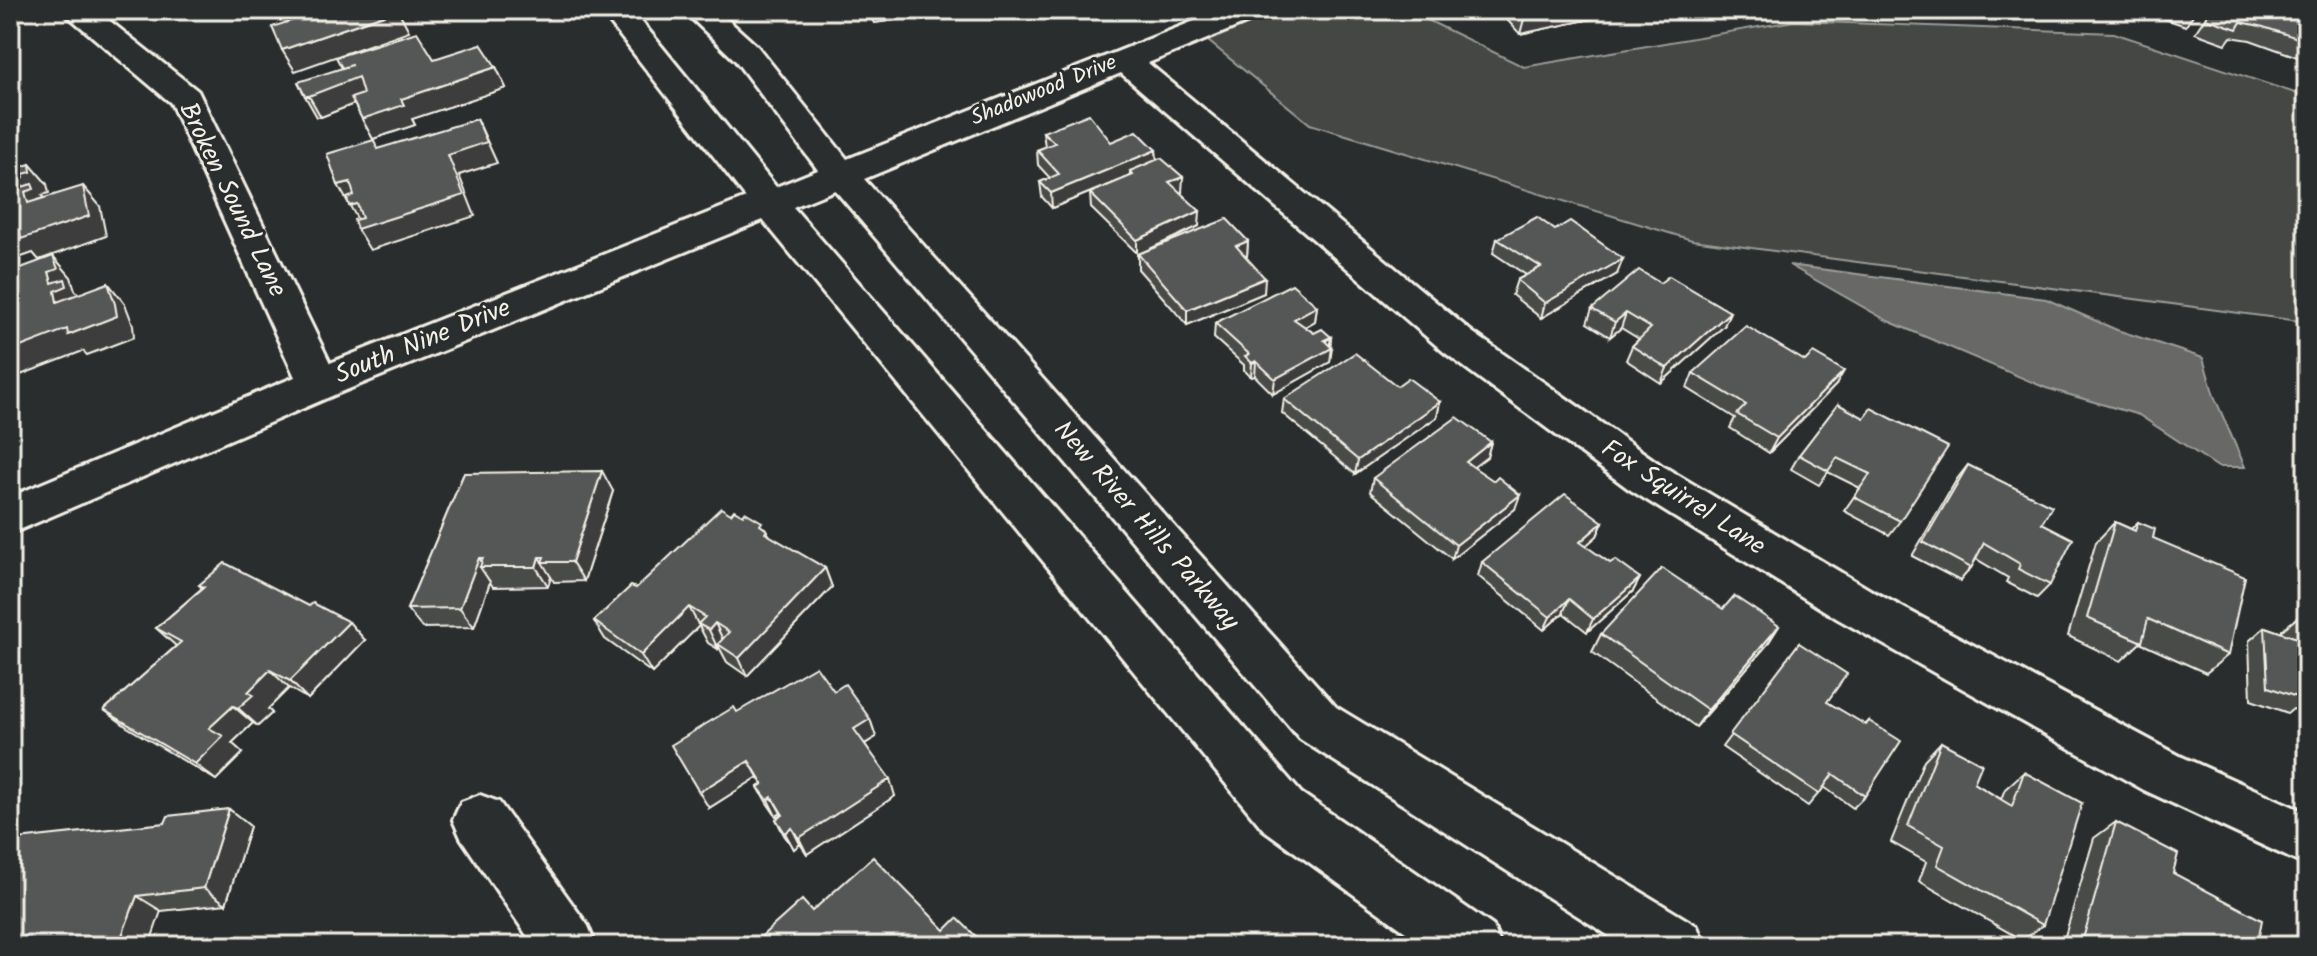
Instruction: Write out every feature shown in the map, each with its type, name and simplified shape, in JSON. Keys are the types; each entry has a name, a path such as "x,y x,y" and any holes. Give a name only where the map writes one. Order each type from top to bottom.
{"street":[{"name":"Broken Sound Lane","path":"77,10 186,98 319,384"},
{"path":"616,10 769,203 1282,811 1473,946"},
{"name":"New River Hills Parkway","path":"699,10 746,53 840,174 1318,723 1677,946"},
{"name":"Shadowood Drive","path":"840,174 1123,58 1250,10"},
{"name":"Fox Squirrel Lane","path":"1123,58 1458,342 1645,477 1911,636 2162,773 2307,840"},
{"name":"South Nine Drive","path":"10,516 319,384 840,174"},
{"path":"480,820 568,946"}],"shaded area":[{"path":"1170,10 1407,10 1524,67 1794,21 2114,33 2307,97 2307,322 1692,240 1310,124"},
{"path":"1789,265 2046,299 2117,330 2203,358 2214,396 2245,467 2218,467 2139,415 2046,388 1888,321"}],"building":[{"path":"302,10 398,10 282,50 272,27 306,16"},
{"path":"1515,10 1569,10 1524,19"},
{"path":"2210,10 2307,10 2307,41 2241,22 2237,29 2205,18"},
{"path":"417,32 434,59 481,44 496,67 401,99 404,105 362,119 351,98 363,94 358,77 309,96 305,96 298,82 352,65 342,68 336,57"},
{"path":"1089,114 1111,142 1137,131 1156,150 1051,193 1040,182 1059,174 1037,150 1055,143 1043,132"},
{"path":"477,119 487,142 448,155 464,195 357,229 354,220 362,218 357,204 349,206 347,198 354,195 350,182 338,185 327,154 374,140 377,149"},
{"path":"1161,158 1183,177 1169,182 1200,211 1137,240 1090,193 1133,175 1130,171"},
{"path":"30,164 31,172 10,183 10,170"},
{"path":"10,183 12,190 32,184 34,189 25,192 28,203 83,186 89,216 21,239 19,231 10,234"},
{"path":"1537,217 1555,230 1570,221 1623,259 1545,303 1517,280 1541,267 1497,239"},
{"path":"1227,219 1248,241 1236,246 1265,278 1187,310 1138,254"},
{"path":"53,256 58,269 49,272 52,283 65,279 67,286 55,291 57,302 108,283 117,316 68,335 67,329 10,351 10,272"},
{"path":"1639,270 1660,283 1669,276 1730,312 1667,368 1632,346 1651,328 1626,313 1615,322 1592,309"},
{"path":"1292,284 1317,306 1294,319 1314,333 1322,329 1331,337 1324,340 1332,348 1275,379 1256,361 1252,363 1245,356 1249,354 1215,323"},
{"path":"1746,326 1805,361 1813,353 1844,371 1777,438 1737,414 1746,405 1693,373"},
{"path":"1355,353 1397,386 1408,378 1440,402 1358,460 1284,399"},
{"path":"1838,404 1864,418 1871,408 1948,447 1900,521 1854,497 1870,474 1837,458 1828,471 1799,455"},
{"path":"1457,417 1491,442 1466,462 1494,481 1498,477 1520,495 1456,545 1373,478"},
{"path":"1968,465 2052,506 2042,523 2073,539 2050,585 2018,569 2020,564 1984,543 1971,568 1923,542"},
{"path":"602,471 572,562 542,562 544,557 539,557 536,567 480,567 483,558 479,558 460,608 407,609 464,473"},
{"path":"1565,494 1603,522 1580,542 1610,563 1615,560 1640,578 1593,619 1569,599 1550,617 1482,562"},
{"path":"721,508 731,514 734,510 743,515 745,512 762,522 760,525 767,530 765,533 825,568 739,658 718,644 729,632 715,623 709,630 698,624 705,617 689,607 641,655 594,621 631,586 636,588"},
{"path":"2115,522 2135,531 2138,522 2155,529 2153,538 2245,577 2228,655 2148,619 2142,642 2087,618"},
{"path":"225,563 309,606 313,603 349,622 290,681 270,670 248,692 253,695 238,708 233,706 209,728 223,736 195,764 104,710 181,642 156,628 204,587 199,585"},
{"path":"1662,568 1723,609 1734,596 1779,626 1708,710 1601,634"},
{"path":"2298,617 2307,619 2305,700 2268,687 2265,627 2300,639"},
{"path":"1799,643 1847,674 1827,702 1866,725 1869,721 1901,741 1865,796 1833,774 1819,794 1730,734"},
{"path":"816,666 834,691 845,684 870,719 854,729 890,779 799,838 792,828 785,833 776,819 783,815 772,797 768,800 758,787 763,784 749,761 699,792 671,745 734,707 737,712"},
{"path":"1941,742 1982,764 1974,783 2012,806 2024,772 2082,803 2043,925 1937,865 1944,846 1908,826"},
{"path":"229,809 204,888 137,896 118,946 10,946 10,857 18,839 165,823 168,816"},
{"path":"2116,822 2178,854 2173,873 2262,920 2257,946 2081,946"},
{"path":"873,857 945,930 957,918 986,946 756,946 754,943 802,900 812,911"}]}
